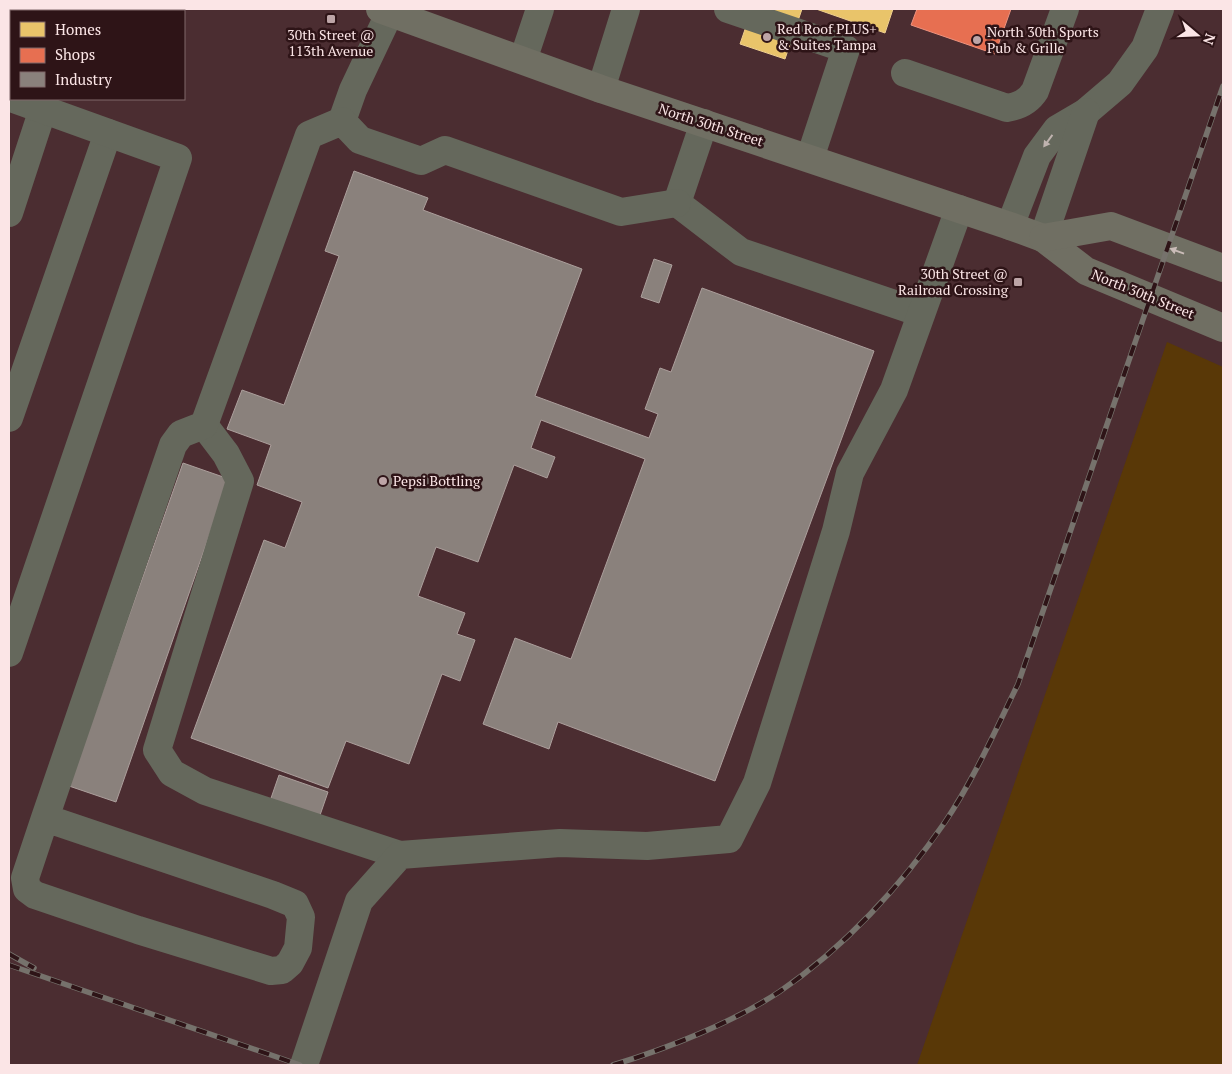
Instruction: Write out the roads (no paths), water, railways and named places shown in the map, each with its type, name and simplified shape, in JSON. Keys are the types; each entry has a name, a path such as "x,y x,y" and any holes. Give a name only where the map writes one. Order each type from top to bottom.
{"main road":[{"name":"North 30th Street","path":"385,10 601,88 959,208 1042,238 1086,271 1223,328"},
{"path":"1042,238 1111,226 1223,268"}],"lane":[{"path":"523,60 540,9"},
{"path":"601,88 626,9"},
{"path":"728,9 846,49 810,158"},
{"path":"905,73 1007,108 1018,106 1031,98 1035,92 1065,9"},
{"path":"1010,226 1037,156 1057,129 1086,112 1120,83 1145,48 1160,9"},
{"path":"45,818 295,904 301,916 298,948 290,962 282,970 271,971 138,930 35,895 27,889 25,878 45,818 173,445 181,434 204,425 309,135 342,121 385,10"},
{"path":"9,653 178,158 17,100"},
{"path":"9,213 20,155 44,109"},
{"path":"1042,238 1086,112"},
{"path":"342,121 360,140 421,161 445,150 621,212 677,204 741,252 921,313"},
{"path":"677,204 704,123"},
{"path":"9,418 108,133"},
{"path":"204,425 226,454 240,481 157,750 172,773 206,791 400,855 560,843 647,846 729,839 757,783 836,531 850,473 894,390 959,208"},
{"path":"304,1065 359,901 400,855"}],"railway":[{"path":"613,1065 655,1051 720,1025 761,1003 803,975 848,936 890,892 928,846 956,806 1018,684 1223,86"},
{"path":"9,954 34,968"},
{"path":"9,965 300,1065"}],"place":[{"name":"30th Street @ 113th Avenue","path":"331,19"},
{"name":"Red Roof PLUS+ & Suites Tampa","path":"767,37"},
{"name":"North 30th Sports Pub & Grille","path":"977,40"},
{"name":"30th Street @ Railroad Crossing","path":"1018,282"},
{"name":"Pepsi Bottling","path":"383,481"}]}
